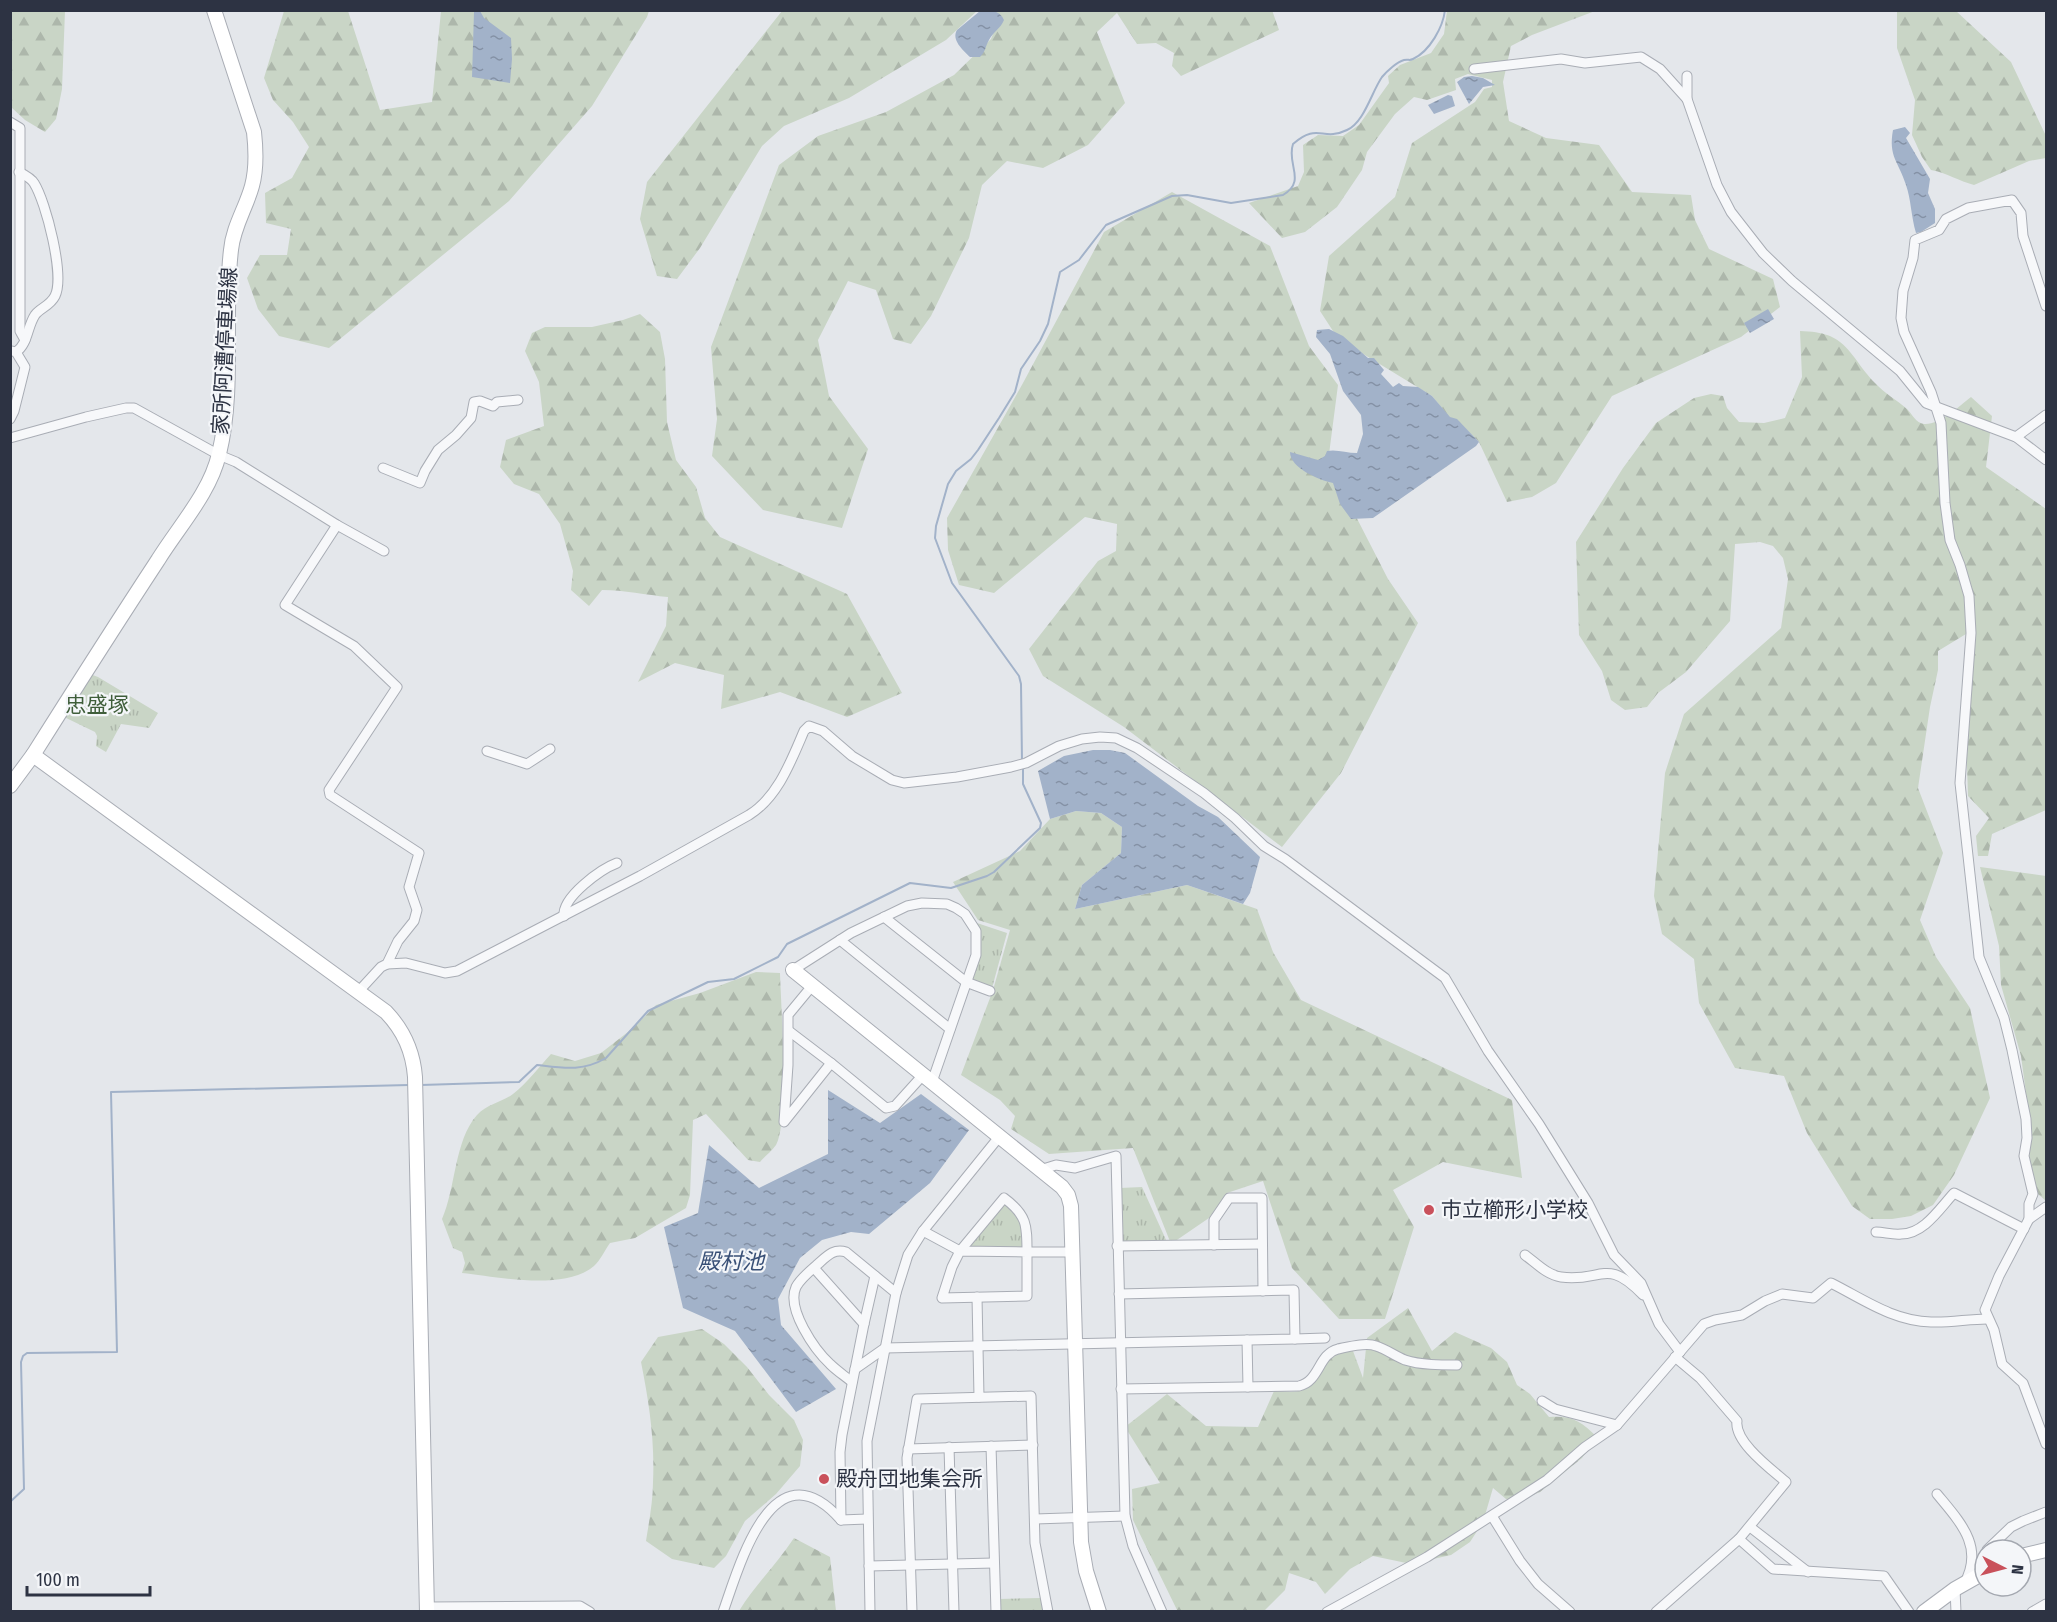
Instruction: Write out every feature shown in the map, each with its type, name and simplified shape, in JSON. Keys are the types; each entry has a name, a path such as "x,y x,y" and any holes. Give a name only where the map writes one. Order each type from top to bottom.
{"street":[{"name":"家所阿漕停車場線","path":"10,786 33,755 196,503 219,455 228,371 231,249 238,219 253,185 256,153 254,132 214,10"},
{"path":"1474,69 1561,59 1585,63 1641,57 1660,69 1687,99"},
{"path":"1687,76 1687,99 1717,185 1731,212 1763,253 1792,281 1883,354 1900,370 1920,397 1937,408 2016,437 2046,460"},
{"path":"10,122 20,128 15,218 20,331 25,340"},
{"path":"10,419 25,367 13,351 21,348 35,314 49,305 56,296 57,269 51,232 38,192 31,179 19,172"},
{"path":"2046,306 2023,236 2021,213 2012,200 1968,208 1946,219 1939,230 1915,240 1913,258 1903,291 1901,318 1904,332 1937,408 1943,437 1945,503 1950,540 1965,580 1971,610 1960,783 1979,957 2004,1018 2026,1119 2025,1161 2033,1194 2024,1229 1985,1310 1987,1319 1994,1330 2002,1364 2023,1383 2046,1444"},
{"path":"383,468 420,483 438,450 471,418 474,402 480,401 493,406 497,402 518,400"},
{"path":"10,438 86,417 134,408 236,462 337,525 384,551"},
{"path":"2016,437 2046,415"},
{"path":"337,525 285,605 354,646 397,687 329,790 330,795 419,853 409,887 417,914 398,941 387,964"},
{"path":"358,992 381,967 387,964 406,963 429,970 451,973 464,968 650,871 760,808 784,775 804,731 809,726 823,731 852,756 892,780 904,783 957,777 1018,765 1059,746 1091,738 1110,737 1122,740 1145,753 1225,808 1264,846 1285,859 1444,978 1488,1051 1539,1124 1588,1203 1614,1255 1636,1277 1645,1290 1659,1324 1678,1355 1737,1421 1736,1426 1740,1437 1786,1482 1739,1539 1656,1611"},
{"path":"486,751 527,764 550,749"},
{"path":"33,755 386,1012 399,1028 408,1043 414,1066 420,1228 427,1609 580,1606 590,1611"},
{"path":"564,916 564,909 584,885 598,872 617,863"},
{"path":"789,1030 886,1108 896,1106 928,1078 950,1029 976,955 976,931 965,914 951,905 922,903 907,906 851,933 793,970 928,1078 1062,1187 1068,1195 1071,1206 1073,1252 1079,1518 1086,1571 1099,1611"},
{"path":"884,917 966,982 990,991"},
{"path":"840,940 950,1029"},
{"path":"812,986 788,1015 784,1122 831,1064"},
{"path":"870,1611 867,1441 896,1293 909,1255 923,1231 999,1137"},
{"path":"1040,1170 1056,1166 1075,1168 1116,1156 1125,1516 1133,1546 1162,1611"},
{"path":"1876,1232 1899,1235 1918,1229 1954,1193 2024,1229"},
{"path":"1004,1198 1024,1219 1027,1228 1027,1252 1027,1296 942,1298 960,1251 1004,1198"},
{"path":"1214,1245 1214,1220 1229,1198 1262,1198 1263,1291"},
{"path":"2028,1219 2046,1206"},
{"path":"923,1231 960,1251 1073,1252"},
{"path":"1118,1246 1262,1244"},
{"path":"852,1382 813,1344 796,1312 794,1303 796,1286 833,1252 842,1251 896,1293"},
{"path":"1524,1255 1551,1274 1562,1277 1604,1272 1617,1275 1627,1280 1649,1301"},
{"path":"814,1268 864,1324"},
{"path":"841,1520 840,1452 852,1382 875,1275"},
{"path":"1328,1611 1425,1558 1546,1480 1585,1447 1617,1425 1704,1324 1742,1315 1782,1294 1813,1298 1831,1283 1880,1309 1904,1318 1931,1322 1987,1319"},
{"path":"1119,1294 1294,1290 1295,1339"},
{"path":"977,1296 979,1398"},
{"path":"855,1369 885,1348 1325,1338"},
{"path":"1247,1340 1248,1387"},
{"path":"1121,1389 1304,1385 1315,1376 1323,1360 1330,1353 1337,1349 1370,1344 1412,1361 1457,1365"},
{"path":"912,1611 908,1449 917,1399 1031,1396 1038,1562 1048,1611"},
{"path":"1542,1401 1555,1409 1617,1425"},
{"path":"908,1449 1033,1445"},
{"path":"991,1446 996,1611"},
{"path":"949,1447 954,1611"},
{"path":"1937,1494 1970,1539 1973,1555 1971,1567 1959,1587 1956,1611"},
{"path":"723,1611 739,1562 760,1520 771,1508 790,1497 808,1495 823,1502 841,1520 867,1519"},
{"path":"2000,1538 2011,1527 2046,1512"},
{"path":"1035,1519 1125,1516"},
{"path":"1492,1516 1520,1561 1538,1584 1570,1611"},
{"path":"1750,1527 1808,1572"},
{"path":"1739,1539 1773,1569 1884,1576 1909,1611"},
{"path":"869,1566 994,1563"},
{"path":"1924,1611 1973,1579"},
{"path":"2032,1611 2046,1604"}],"green space":[{"path":"11,10 65,11 62,89 56,119 45,132 25,120 11,107"},
{"path":"1272,10 1279,30 1181,76 1172,66 1174,53 1156,43 1137,44 1117,13 1097,32 1125,103 1088,145 1043,168 1007,161 982,185 969,238 931,316 911,344 893,339 876,290 848,281 818,340 829,396 868,449 842,528 763,510 712,456 717,419 711,347 779,165 818,136 886,112 954,75 991,39 999,19 988,11"},
{"path":"284,11 348,11 380,110 432,102 441,11 649,11 592,106 509,201 329,348 279,336 258,309 247,278 260,255 287,255 291,229 266,223 265,193 292,178 309,147 293,122 273,100 264,78"},
{"path":"782,11 977,11 946,40 849,98 784,126 762,146 700,248 677,279 657,276 640,219 647,182"},
{"path":"1447,11 1595,11 1532,35 1511,46 1503,82 1509,121 1546,138 1599,145 1632,192 1691,195 1695,220 1709,249 1773,279 1780,307 1741,337 1612,396 1556,483 1532,497 1507,502 1479,442 1457,420 1450,418 1432,396 1360,352 1333,331 1320,311 1329,256 1395,197 1412,143 1475,102 1484,89 1492,87 1492,80 1468,74 1455,79 1456,90 1427,100 1414,97 1395,114 1367,152 1362,170 1337,207 1305,232 1282,238 1249,203 1298,186 1304,172 1303,145 1318,135 1343,136 1359,125 1389,83 1388,76 1400,65 1431,53 1444,34"},
{"path":"1956,11 2011,62 2046,136 2046,158 2029,161 1974,185 1931,170 1912,135 1915,100 1897,48 1897,12"},
{"path":"1172,192 1270,246 1309,346 1338,385 1328,462 1388,579 1418,623 1341,773 1282,847 1124,727 1043,676 1029,649 1098,561 1116,551 1117,524 1085,517 994,593 959,585 948,550 947,518 1104,232"},
{"path":"640,314 660,332 665,359 667,422 676,460 696,487 705,518 720,537 847,594 902,693 847,717 780,692 721,709 724,675 675,663 638,682 666,626 668,597 602,590 589,606 571,590 573,571 560,524 539,494 514,484 500,467 506,440 544,426 539,382 525,351 532,333 545,327 592,327"},
{"path":"1800,331 1828,335 1845,346 1879,387 1921,423 1930,423 1943,418 1971,397 1992,416 1986,467 2046,509 2046,810 1992,834 1988,856 1978,856 1976,836 1989,818 1968,796 1966,737 1975,635 1966,634 1938,651 1938,670 1918,788 1943,853 1920,920 1936,957 1970,1008 1990,1098 1954,1175 1933,1205 1911,1216 1892,1219 1870,1219 1852,1206 1807,1133 1784,1076 1735,1068 1699,1003 1694,959 1662,934 1654,896 1665,773 1684,714 1781,628 1788,579 1783,558 1773,546 1760,542 1735,544 1730,621 1686,672 1658,693 1647,707 1625,710 1611,700 1602,671 1579,635 1576,542 1623,468 1656,423 1694,398 1711,394 1723,396 1727,408 1739,422 1764,423 1785,418 1802,377"},
{"name":"忠盛塚","path":"90,674 158,713 149,728 121,724 106,752 96,746 95,732 62,716"},
{"path":"1076,811 1101,813 1122,827 1121,853 1082,885 1075,909 1187,885 1257,909 1273,952 1301,1000 1512,1100 1522,1178 1443,1162 1393,1190 1414,1227 1385,1319 1339,1319 1292,1268 1263,1181 1227,1193 1209,1218 1171,1244 1133,1148 1049,1154 1011,1129 1015,1116 1000,1100 961,1075 993,990 1010,930 978,920 953,882 1020,851 1050,819"},
{"path":"1980,867 2046,876 2046,1201 2038,1194 2029,1159 2030,1123 2021,1056 2001,985 1999,946"},
{"path":"977,923 1007,933 992,988 973,982 972,979 981,944"},
{"path":"756,972 780,973 783,1063 780,1133 776,1145 760,1162 748,1160 706,1114 693,1120 690,1195 686,1208 635,1238 610,1243 594,1266 581,1274 566,1278 531,1280 462,1273 465,1263 462,1252 453,1248 442,1219 464,1138 477,1115 485,1108 513,1094 551,1054 575,1061 601,1053 633,1028 656,1005 700,993"},
{"path":"1142,1187 1167,1242 1121,1241 1120,1188"},
{"path":"1005,1204 1020,1221 1024,1246 1022,1249 969,1246"},
{"path":"1408,1308 1432,1351 1455,1332 1491,1348 1507,1362 1517,1385 1530,1394 1549,1417 1570,1418 1586,1427 1597,1437 1582,1458 1540,1492 1526,1498 1506,1499 1493,1488 1483,1522 1470,1542 1451,1555 1411,1564 1373,1556 1350,1569 1325,1594 1316,1582 1289,1573 1285,1590 1264,1611 1178,1612 1133,1520 1132,1489 1160,1483 1125,1427 1167,1394 1206,1426 1258,1427 1274,1391 1296,1391 1309,1387 1318,1378 1326,1363 1337,1354 1353,1351 1363,1378 1367,1338"},
{"path":"702,1329 724,1344 747,1367 769,1395 794,1420 803,1440 800,1466 776,1494 745,1521 726,1556 714,1568 672,1559 646,1541 652,1497 653,1452 649,1407 641,1362 658,1337"},
{"path":"794,1538 830,1557 836,1611 739,1611 752,1592"},
{"path":"1041,1598 1044,1611 999,1611 999,1599"}],"water":[{"path":"480,11 484,18 511,38 510,83 472,77 474,12"},
{"path":"980,11 994,11 1004,20 980,57 970,57 959,45 956,34 957,30"},
{"path":"1464,77 1483,78 1495,85 1483,87 1469,104 1457,82"},
{"path":"1448,95 1452,96 1455,106 1434,114 1428,105"},
{"path":"1905,127 1910,133 1906,138 1930,179 1928,193 1935,209 1935,223 1916,233 1908,190 1892,147 1893,130"},
{"path":"1768,309 1774,319 1750,333 1744,323"},
{"path":"1329,329 1343,336 1368,358 1374,358 1384,370 1381,374 1393,387 1399,383 1403,386 1418,387 1432,396 1450,417 1457,419 1479,442 1373,518 1351,519 1340,504 1333,483 1306,472 1291,458 1290,452 1318,460 1325,456 1327,451 1357,453 1363,434 1361,415 1343,391 1330,354 1316,337 1317,330"},
{"path":"1093,750 1125,753 1198,806 1218,817 1260,857 1250,893 1243,904 1187,885 1075,909 1082,885 1121,853 1122,827 1101,813 1076,811 1050,819 1038,771 1064,756"},
{"name":"殿村池","path":"828,1090 880,1123 921,1094 969,1130 930,1183 869,1234 851,1232 822,1240 800,1258 778,1299 781,1325 836,1389 796,1412 735,1331 683,1308 664,1227 698,1213 709,1145 759,1188 828,1154"}],"waterway":[{"path":"1022,762 1019,676 952,583 935,538 936,526 948,484 956,471 978,450 999,418 1015,392 1021,369 1040,341 1048,324 1060,272 1079,260 1106,225 1172,196 1187,195 1231,203 1283,195 1294,184 1293,144 1308,134 1339,133 1353,126 1363,114 1384,75 1398,63 1412,60 1430,44 1442,24 1445,10"},
{"path":"421,1085 519,1082 537,1065 572,1068 589,1065 606,1058 648,1011 708,982 734,979 778,957 787,944 910,883 951,888 987,876 1040,828 1041,823 1023,784 1023,767"},
{"path":"10,1502 24,1489 21,1362 23,1356 27,1353 117,1352 111,1092 409,1085"}],"place":[{"name":"市立櫛形小学校","path":"1429,1210"},
{"name":"殿舟団地集会所","path":"824,1479"}]}
